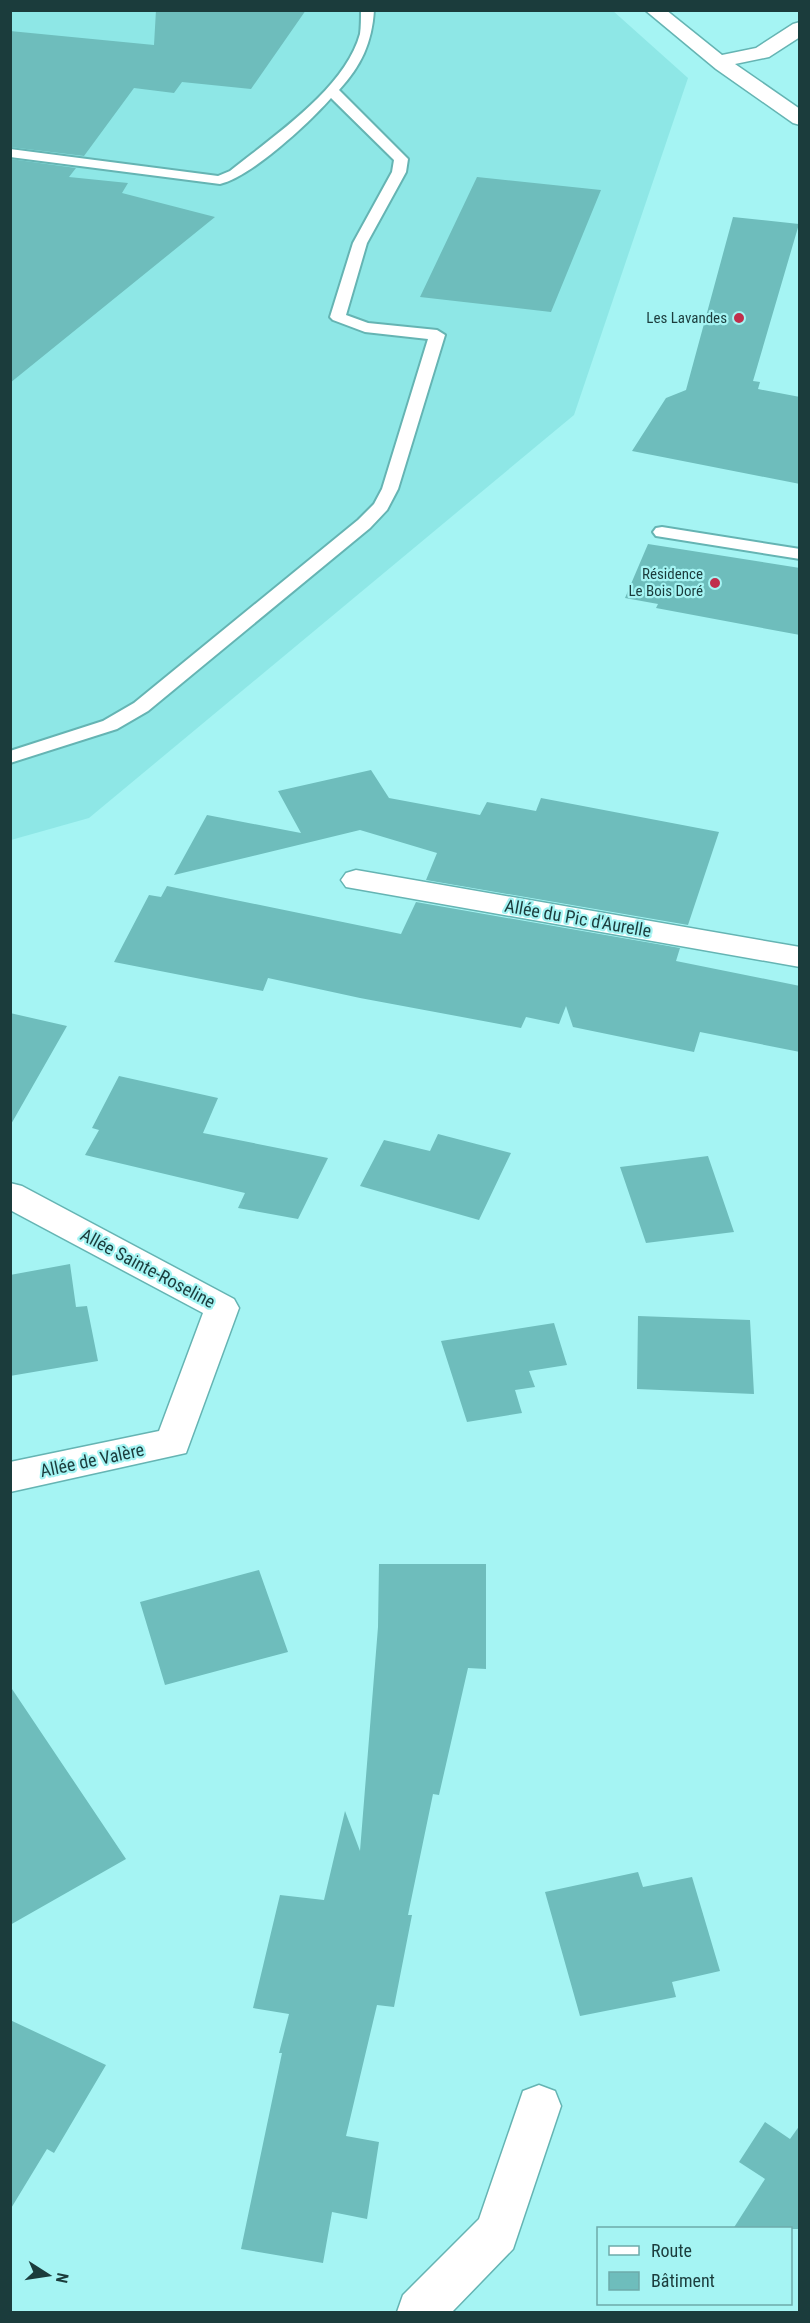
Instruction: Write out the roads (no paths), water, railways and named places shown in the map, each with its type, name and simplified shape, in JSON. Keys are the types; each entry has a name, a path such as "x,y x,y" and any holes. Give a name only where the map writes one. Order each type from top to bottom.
{"street":[{"path":"654,10 719,61 800,119"},
{"path":"719,61 762,53 800,27"},
{"name":"Allée du Pic d'Aurelle","path":"356,880 800,957"},
{"name":"Allée Sainte-Roseline","path":"10,1194 222,1308 173,1443"},
{"name":"Allée de Valère","path":"10,1477 173,1443"},
{"path":"420,2313 497,2233 539,2106"}],"lane":[{"path":"10,153 220,180 235,174 332,91 361,51 370,26 368,10"},
{"path":"10,757 110,725 141,707 364,524 381,506 390,489 437,335 365,327 338,317 360,243 399,172 401,159 332,91"},
{"path":"662,532 800,554"}],"place":[{"name":"Les Lavandes","path":"739,318"},
{"name":"Résidence Le Bois Doré","path":"715,583"}]}
